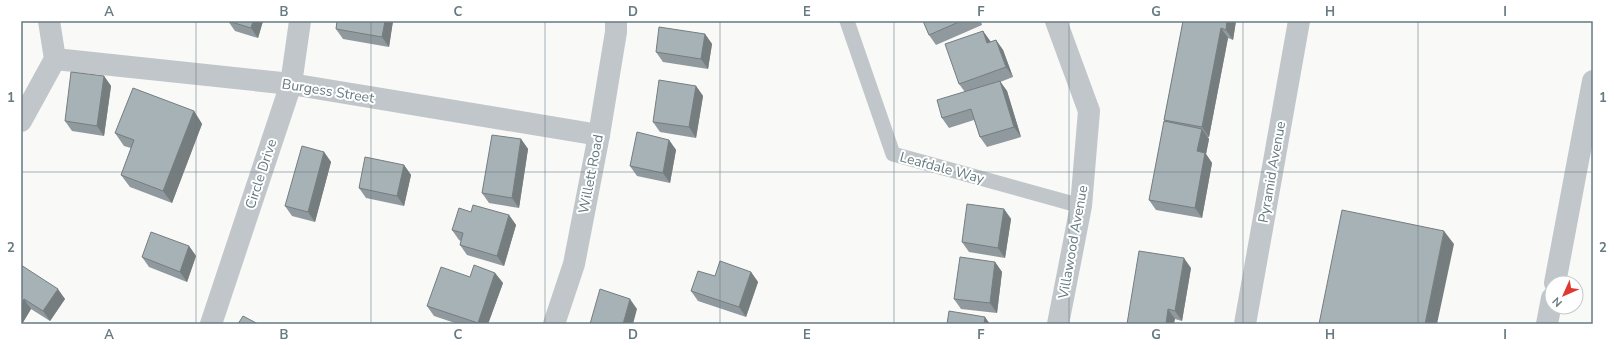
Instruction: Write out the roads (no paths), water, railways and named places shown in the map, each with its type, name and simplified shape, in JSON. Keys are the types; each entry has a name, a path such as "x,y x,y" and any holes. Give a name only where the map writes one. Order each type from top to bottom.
{"street":[{"path":"21,121 55,59 49,21"},
{"name":"Circle Drive","path":"211,324 291,84 300,21"},
{"name":"Willett Road","path":"554,324 574,264 599,136 616,32 616,21"},
{"name":"Villawood Avenue","path":"1056,21 1089,111 1081,206 1058,324"},
{"name":"Pyramid Avenue","path":"1246,324 1299,21"},
{"name":"Burgess Street","path":"55,59 291,84 599,136"},
{"path":"1557,275 1593,81"}],"lane":[{"name":"Leafdale Way","path":"847,21 893,154 1081,206"}]}
